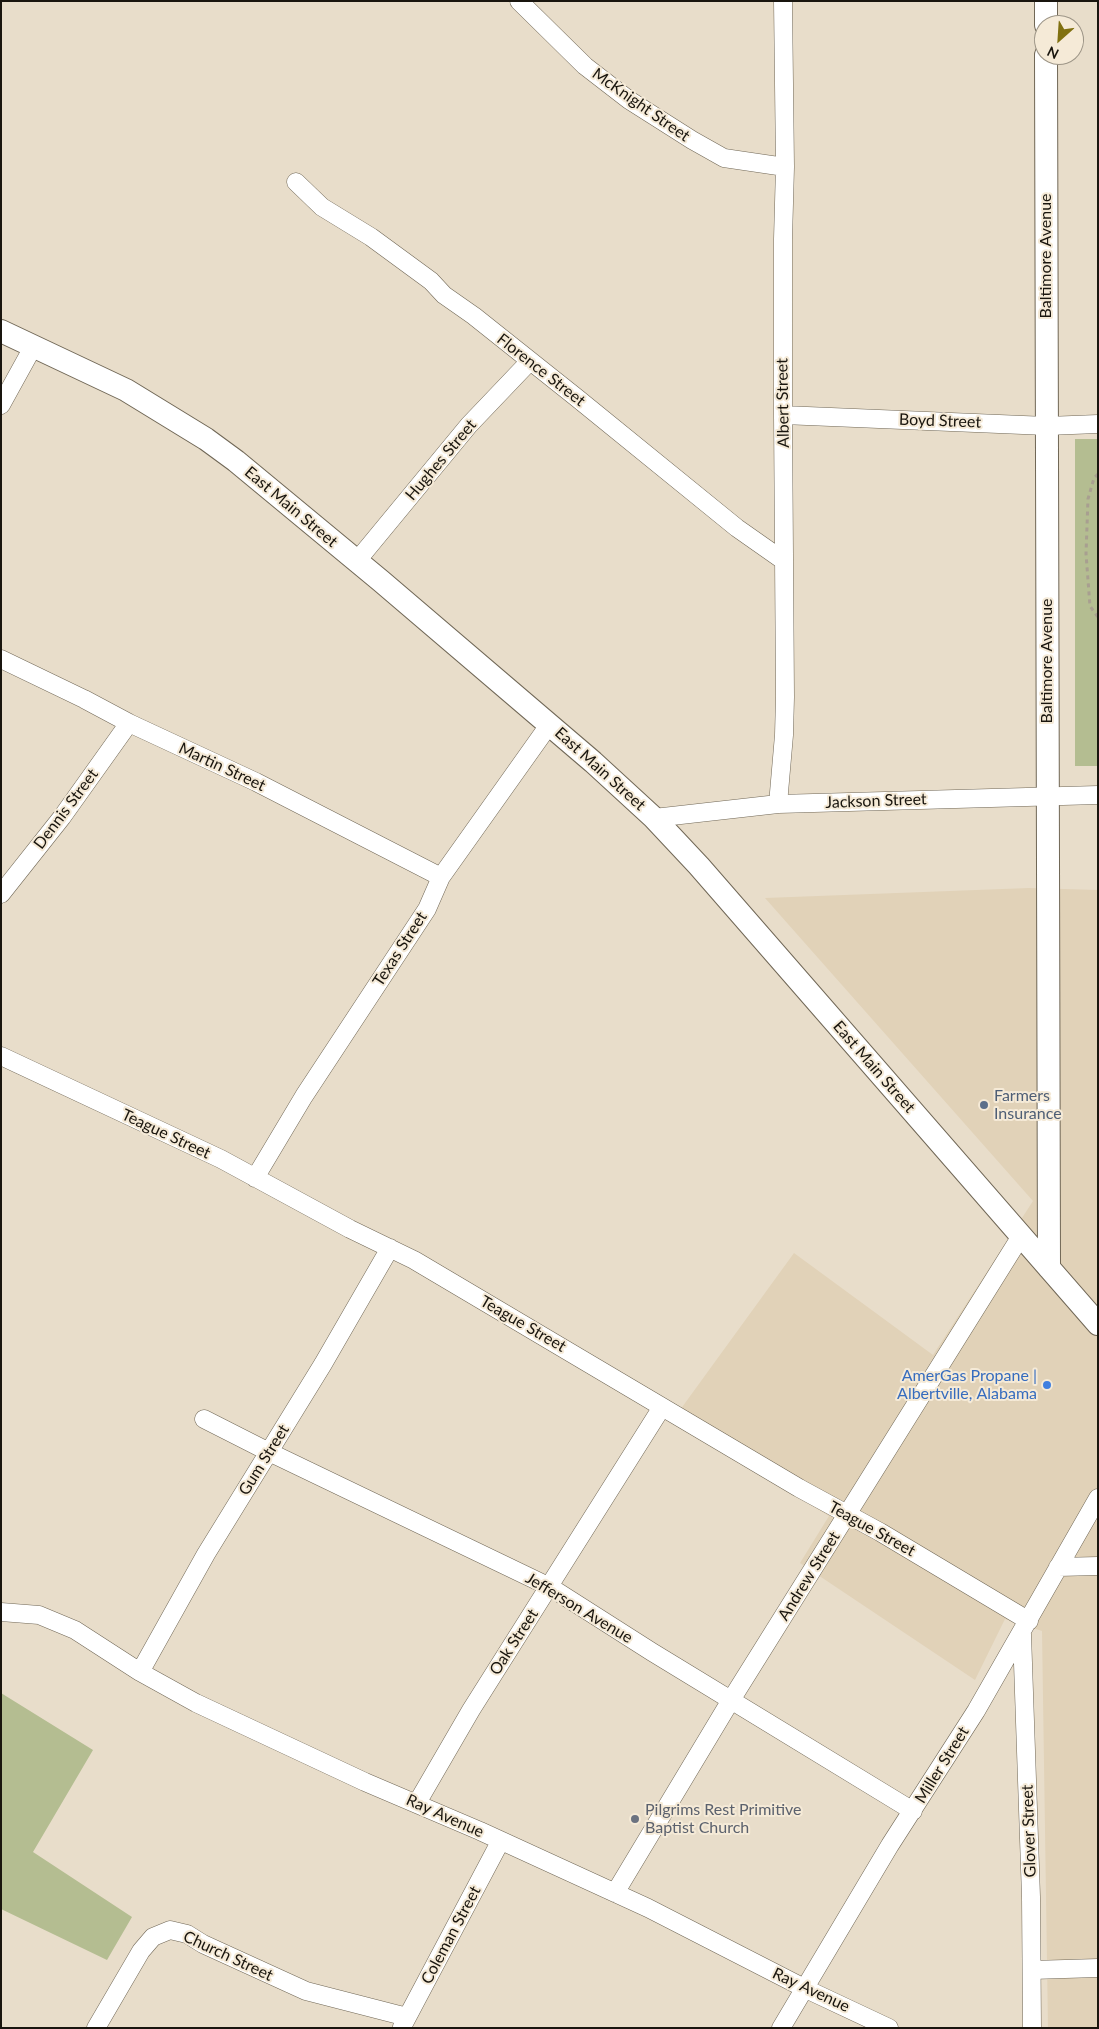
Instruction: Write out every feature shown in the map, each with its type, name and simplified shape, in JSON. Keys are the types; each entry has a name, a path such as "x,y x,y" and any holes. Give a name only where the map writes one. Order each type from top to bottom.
{"main road":[{"path":"1046,1 1046,15"},
{"name":"Baltimore Avenue","path":"1046,65 1049,1268"},
{"name":"East Main Street","path":"1,331 33,348 61,358 126,390 206,439 236,461 549,725 654,818 705,873 1098,1324"}],"street":[{"name":"McKnight Street","path":"519,1 557,41 585,66 629,100 692,140 724,158 785,167"},
{"name":"Albert Street","path":"778,804 784,726 783,239 785,167 783,1"},
{"name":"Florence Street","path":"296,182 322,207 371,237 431,282 444,295 474,316 737,528 784,561"},
{"path":"1,405 33,348"},
{"name":"Hughes Street","path":"356,562 469,425 530,361"},
{"name":"Boyd Street","path":"783,415 1046,426 1098,424"},
{"name":"Martin Street","path":"1,659 129,723 256,782 442,877"},
{"name":"Dennis Street","path":"1,894 62,816 129,723"},
{"name":"Texas Street","path":"255,1178 304,1096 426,909 442,877 549,725"},
{"name":"Jackson Street","path":"654,818 778,804 1098,795"},
{"name":"Teague Street","path":"1,1056 221,1159 422,1265 799,1488 847,1514 1025,1627"},
{"name":"Andrew Street","path":"615,1893 731,1700 1021,1236"},
{"name":"Gum Street","path":"140,1672 206,1554 323,1364 390,1248"},
{"name":"Oak Street","path":"417,1803 471,1710 662,1407"},
{"name":"Jefferson Avenue","path":"204,1419 550,1587 652,1652 912,1811"},
{"name":"Miller Street","path":"780,2028 806,1989 890,1845 976,1710 1098,1498"},
{"path":"1058,1567 1098,1566"},
{"name":"Ray Avenue","path":"1,1612 39,1615 75,1630 140,1672 196,1703 365,1782 417,1803 648,1908 806,1989 890,2028"},
{"name":"Glover Street","path":"1025,1627 1032,2028"},
{"name":"Coleman Street","path":"404,2023 500,1842"},
{"name":"Church Street","path":"96,2028 141,1951 153,1938 170,1930 187,1934 220,1952 306,1990 404,2023"},
{"path":"1032,1970 1098,1968"}],"path":[{"path":"1098,474 1094,478 1088,499 1086,554 1090,606 1098,617"}],"shaded area":[{"path":"1029,888 1098,890 1098,2028 1048,2028 1042,1631 1005,1619 975,1680 800,1563 829,1516 672,1421 794,1253 933,1355 1033,1201 765,898"}],"green space":[{"path":"1075,439 1098,439 1098,766 1075,766"},
{"path":"1,1693 93,1750 33,1852 132,1917 107,1960 1,1909"}],"place":[{"name":"Farmers Insurance","path":"984,1105"},
{"name":"AmerGas Propane | Albertville, Alabama","path":"1047,1385"},
{"name":"Pilgrims Rest Primitive Baptist Church","path":"635,1819"}]}
